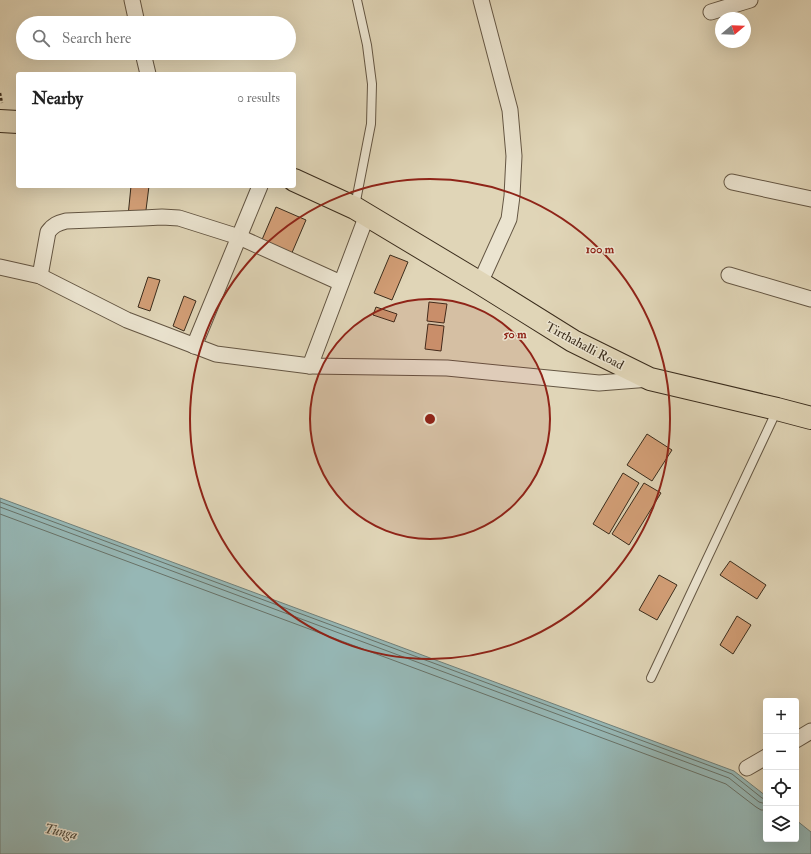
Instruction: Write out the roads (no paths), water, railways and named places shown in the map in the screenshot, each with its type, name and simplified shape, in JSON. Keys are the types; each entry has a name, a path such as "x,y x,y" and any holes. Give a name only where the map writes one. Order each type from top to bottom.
{"highway":[{"path":"0,121 16,122"},
{"name":"Tirthahalli Road","path":"296,181 361,211 573,341 650,379 811,418"}],"street":[{"path":"132,0 135,16"},
{"path":"480,283 509,219 514,156 510,110 481,0"},
{"path":"711,12 750,0"},
{"path":"145,60 148,72"},
{"path":"732,182 811,199"},
{"path":"194,346 259,188"},
{"path":"310,366 341,283 361,211"},
{"path":"40,276 48,232 56,224 66,221 162,217 179,218 239,237 341,283"},
{"path":"0,267 40,276 127,320 216,354 310,366 447,368 599,383 650,379"},
{"path":"729,275 811,299"},
{"path":"799,738 811,731"},
{"path":"747,768 763,759"}],"lane":[{"path":"357,0 367,45 372,84 371,124 361,211"},
{"path":"651,678 777,409"}],"water":[{"name":"Tunga","path":"0,498 734,771 763,794 763,842 799,842 799,822 811,832 811,854 0,854"}]}
